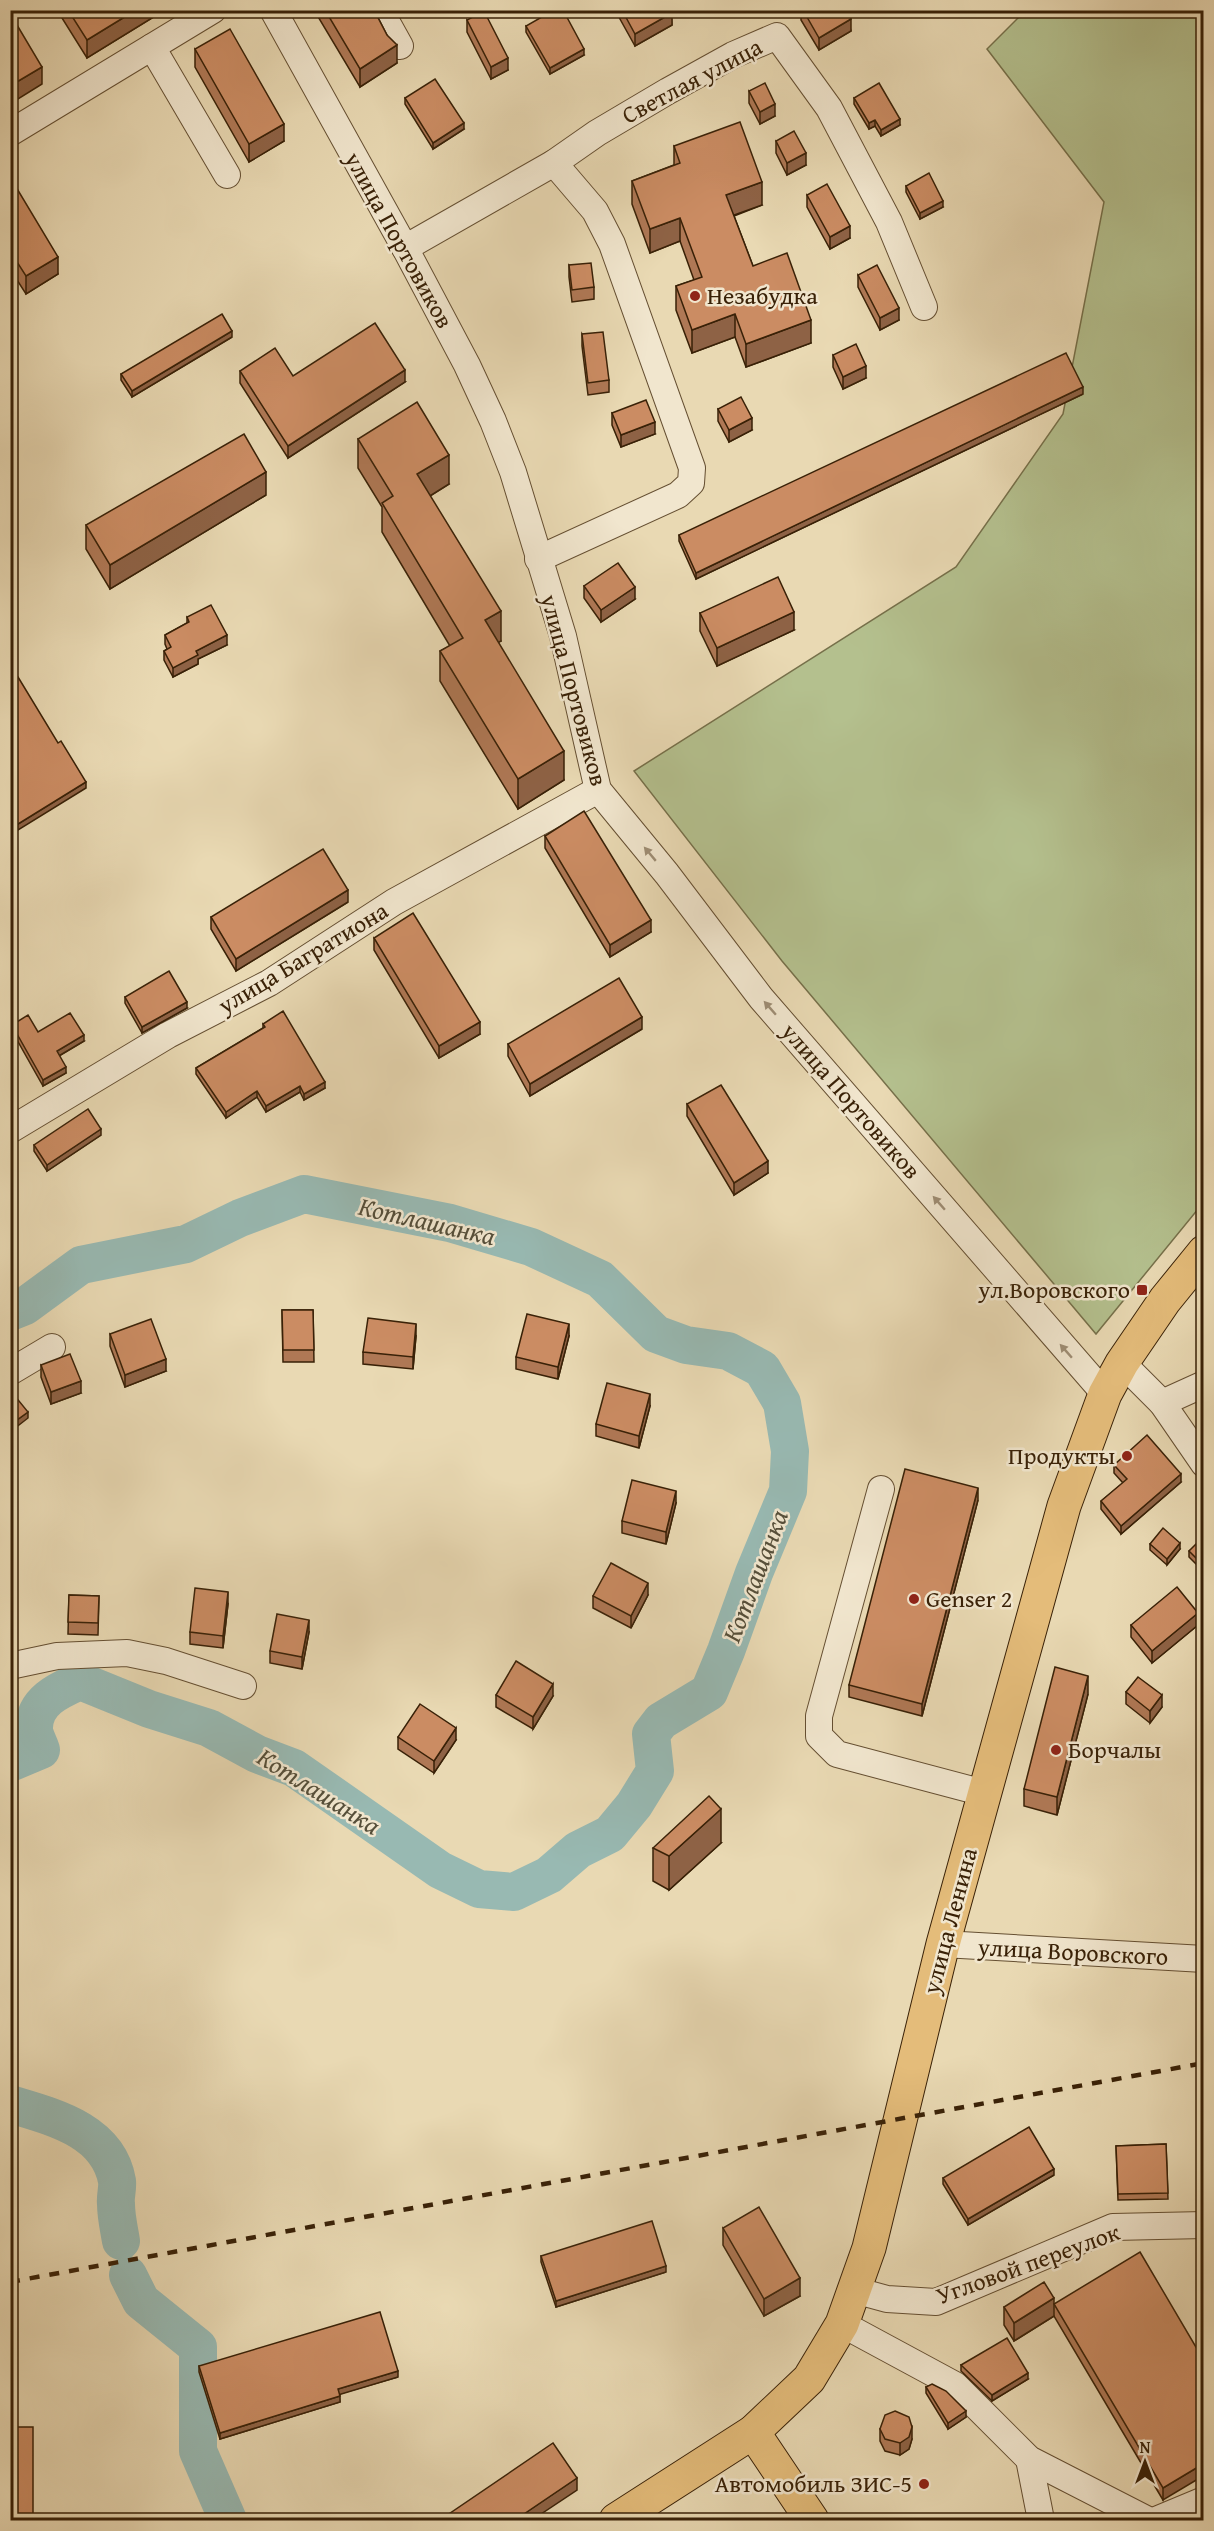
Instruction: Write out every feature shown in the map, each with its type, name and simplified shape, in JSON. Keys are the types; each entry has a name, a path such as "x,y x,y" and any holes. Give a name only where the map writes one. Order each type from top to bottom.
{"main road":[{"name":"улица Ленина","path":"616,2520 753,2433 808,2379 842,2324 869,2248 943,1944 1064,1506 1105,1394 1122,1363 1165,1300 1203,1252"},
{"path":"753,2433 812,2520"}],"street":[{"path":"10,133 213,10"},
{"name":"улица Портовиков","path":"273,10 405,248 467,364 494,421 513,472 563,636 598,790 667,874 761,998 1105,1394"},
{"path":"380,10 400,45"},
{"name":"Светлая улица","path":"405,248 554,163 597,132 733,55 777,36 829,108 889,222 924,306"},
{"path":"152,47 227,175"},
{"path":"538,559 678,495 691,483 692,468 612,244 595,211 554,163"},
{"name":"улица Багратиона","path":"10,1130 168,1035 269,983 394,902 598,790"},
{"path":"10,1372 52,1347"},
{"path":"1122,1363 1162,1403 1203,1464"},
{"path":"1162,1403 1186,1394 1203,1384"},
{"path":"881,1488 819,1716 819,1736 837,1754 984,1793"},
{"path":"10,1666 57,1656 127,1653 166,1661 243,1686"},
{"name":"улица Воровского","path":"943,1944 1203,1959"},
{"name":"Угловой переулок","path":"854,2290 887,2299 936,2302 1113,2227 1203,2225"},
{"path":"842,2324 955,2385 1029,2459 1148,2520"},
{"path":"1029,2459 1041,2520"},
{"path":"1156,2520 1203,2500"}],"green space":[{"path":"1025,11 1203,11 1203,1203 1096,1334 782,961 634,771 956,567 1063,414 1104,202 987,49"}],"building":[{"path":"68,10 136,10 87,40"},
{"path":"325,10 374,10 387,35 397,45 360,69"},
{"path":"554,10 563,10 584,49 550,68 526,26"},
{"path":"622,10 671,10 672,13 635,34"},
{"path":"803,10 845,10 851,19 819,38"},
{"path":"484,11 508,58 491,67 467,20"},
{"path":"17,25 42,67 10,86 10,29"},
{"path":"230,29 284,124 249,144 195,49"},
{"path":"435,79 464,123 433,143 405,98"},
{"path":"765,83 775,104 760,112 749,91"},
{"path":"879,83 900,119 881,130 875,120 869,123 854,98"},
{"path":"740,122 762,182 726,195 753,266 787,253 811,320 746,344 735,314 692,330 676,286 702,277 680,218 650,229 632,181 680,163 674,146"},
{"path":"794,131 806,153 787,163 776,141"},
{"path":"929,173 943,201 920,213 906,186"},
{"path":"10,177 58,257 26,276 10,251"},
{"path":"827,184 850,226 830,237 807,195"},
{"path":"591,263 594,287 572,290 569,265"},
{"path":"877,265 899,308 880,318 858,275"},
{"path":"222,314 232,331 132,391 121,374"},
{"path":"375,323 405,370 288,446 240,371 275,348 293,376"},
{"path":"603,332 609,380 588,383 582,334"},
{"path":"856,344 866,366 843,377 833,355"},
{"path":"1066,353 1083,387 696,573 679,535"},
{"path":"741,397 752,418 729,430 718,409"},
{"path":"646,400 655,422 621,435 612,413"},
{"path":"417,402 449,455 417,474 501,611 485,620 564,751 518,779 440,651 463,638 382,503 393,496 358,439"},
{"path":"244,434 266,472 110,565 86,525"},
{"path":"618,563 635,587 601,610 584,586"},
{"path":"778,577 794,612 717,648 700,613"},
{"path":"211,605 227,635 196,651 198,655 173,668 164,651 171,647 165,635 189,622 187,617"},
{"path":"18,677 58,743 61,741 86,782 10,829 10,681"},
{"path":"584,811 651,920 610,945 545,836"},
{"path":"323,849 348,890 236,959 211,917"},
{"path":"413,913 480,1022 439,1046 374,938"},
{"path":"169,971 187,1002 142,1027 125,997"},
{"path":"619,978 642,1017 530,1084 508,1044"},
{"path":"283,1011 325,1082 304,1094 300,1086 266,1106 257,1091 226,1112 196,1068 265,1027 263,1024"},
{"path":"70,1013 84,1035 57,1051 66,1067 43,1080 12,1025 28,1015 38,1032"},
{"path":"721,1085 768,1161 734,1183 687,1104"},
{"path":"88,1109 101,1129 47,1165 34,1145"},
{"path":"282,1310 313,1310 314,1350 283,1350"},
{"path":"527,1314 569,1324 558,1367 516,1357"},
{"path":"368,1318 416,1324 413,1357 363,1352"},
{"path":"151,1319 166,1359 125,1375 110,1334"},
{"path":"70,1354 81,1381 51,1392 41,1365"},
{"path":"607,1383 650,1394 639,1436 596,1424"},
{"path":"10,1390 28,1412 10,1425"},
{"path":"1147,1435 1181,1474 1121,1526 1101,1501 1127,1479 1114,1465"},
{"name":"Genser 2","path":"905,1469 978,1488 922,1704 849,1685"},
{"path":"632,1480 676,1491 666,1532 622,1521"},
{"path":"1163,1528 1180,1543 1167,1559 1150,1544"},
{"path":"1200,1540 1203,1543 1203,1565 1189,1551"},
{"path":"611,1563 648,1583 631,1616 593,1596"},
{"path":"1177,1587 1198,1613 1152,1651 1131,1625"},
{"path":"195,1588 228,1592 223,1636 190,1632"},
{"path":"69,1595 99,1596 98,1623 68,1622"},
{"path":"277,1614 309,1620 302,1657 270,1651"},
{"path":"516,1661 553,1684 533,1717 496,1695"},
{"name":"Борчалы","path":"1055,1667 1088,1676 1057,1797 1024,1789"},
{"path":"1138,1677 1162,1695 1150,1711 1126,1692"},
{"path":"420,1704 456,1728 434,1761 398,1737"},
{"path":"709,1796 721,1809 669,1856 653,1848"},
{"path":"1029,2127 1054,2169 968,2219 943,2178"},
{"path":"1166,2144 1168,2193 1118,2194 1116,2146"},
{"path":"759,2207 800,2278 764,2299 723,2228"},
{"path":"652,2221 666,2266 556,2301 541,2256"},
{"path":"1140,2252 1203,2359 1203,2464 1163,2488 1054,2304"},
{"path":"1044,2282 1054,2298 1014,2323 1004,2307"},
{"path":"380,2312 398,2371 338,2389 340,2396 220,2433 199,2366"},
{"path":"1007,2338 1028,2373 992,2395 961,2365"},
{"path":"932,2384 946,2391 966,2411 948,2423 926,2387"},
{"path":"895,2411 909,2417 912,2427 909,2437 900,2443 885,2439 880,2429 885,2415"},
{"path":"10,2427 33,2427 33,2520 10,2520"},
{"path":"553,2443 577,2478 515,2520 440,2520"}],"waterway":[{"name":"Котлашанка","path":"10,1312 25,1306 81,1265 186,1244 240,1218 304,1194 450,1223 531,1247 600,1279 656,1334 686,1345 728,1351 762,1369 782,1403 790,1451 788,1491 709,1692 661,1721 651,1734 655,1771 634,1805 610,1834 578,1850 549,1875 514,1892 479,1889 440,1870 294,1768 257,1754 209,1728 149,1709 80,1681 50,1697 39,1710 35,1718 34,1730 41,1750 10,1763"},
{"name":"Котлашанка","path":"10,2104 44,2114 76,2128 103,2149 112,2164 117,2181 116,2209 121,2241"},
{"name":"Котлашанка","path":"128,2275 141,2301 198,2347 198,2451 228,2520"}],"railway":[{"path":"10,2282 1204,2063"}],"place":[{"name":"Незабудка","path":"695,296"},
{"name":"ул.Воровского","path":"1142,1290"},
{"name":"Продукты","path":"1127,1456"},
{"name":"Genser 2","path":"914,1599"},
{"name":"Борчалы","path":"1056,1750"},
{"name":"Автомобиль ЗИС-5","path":"924,2484"}]}
